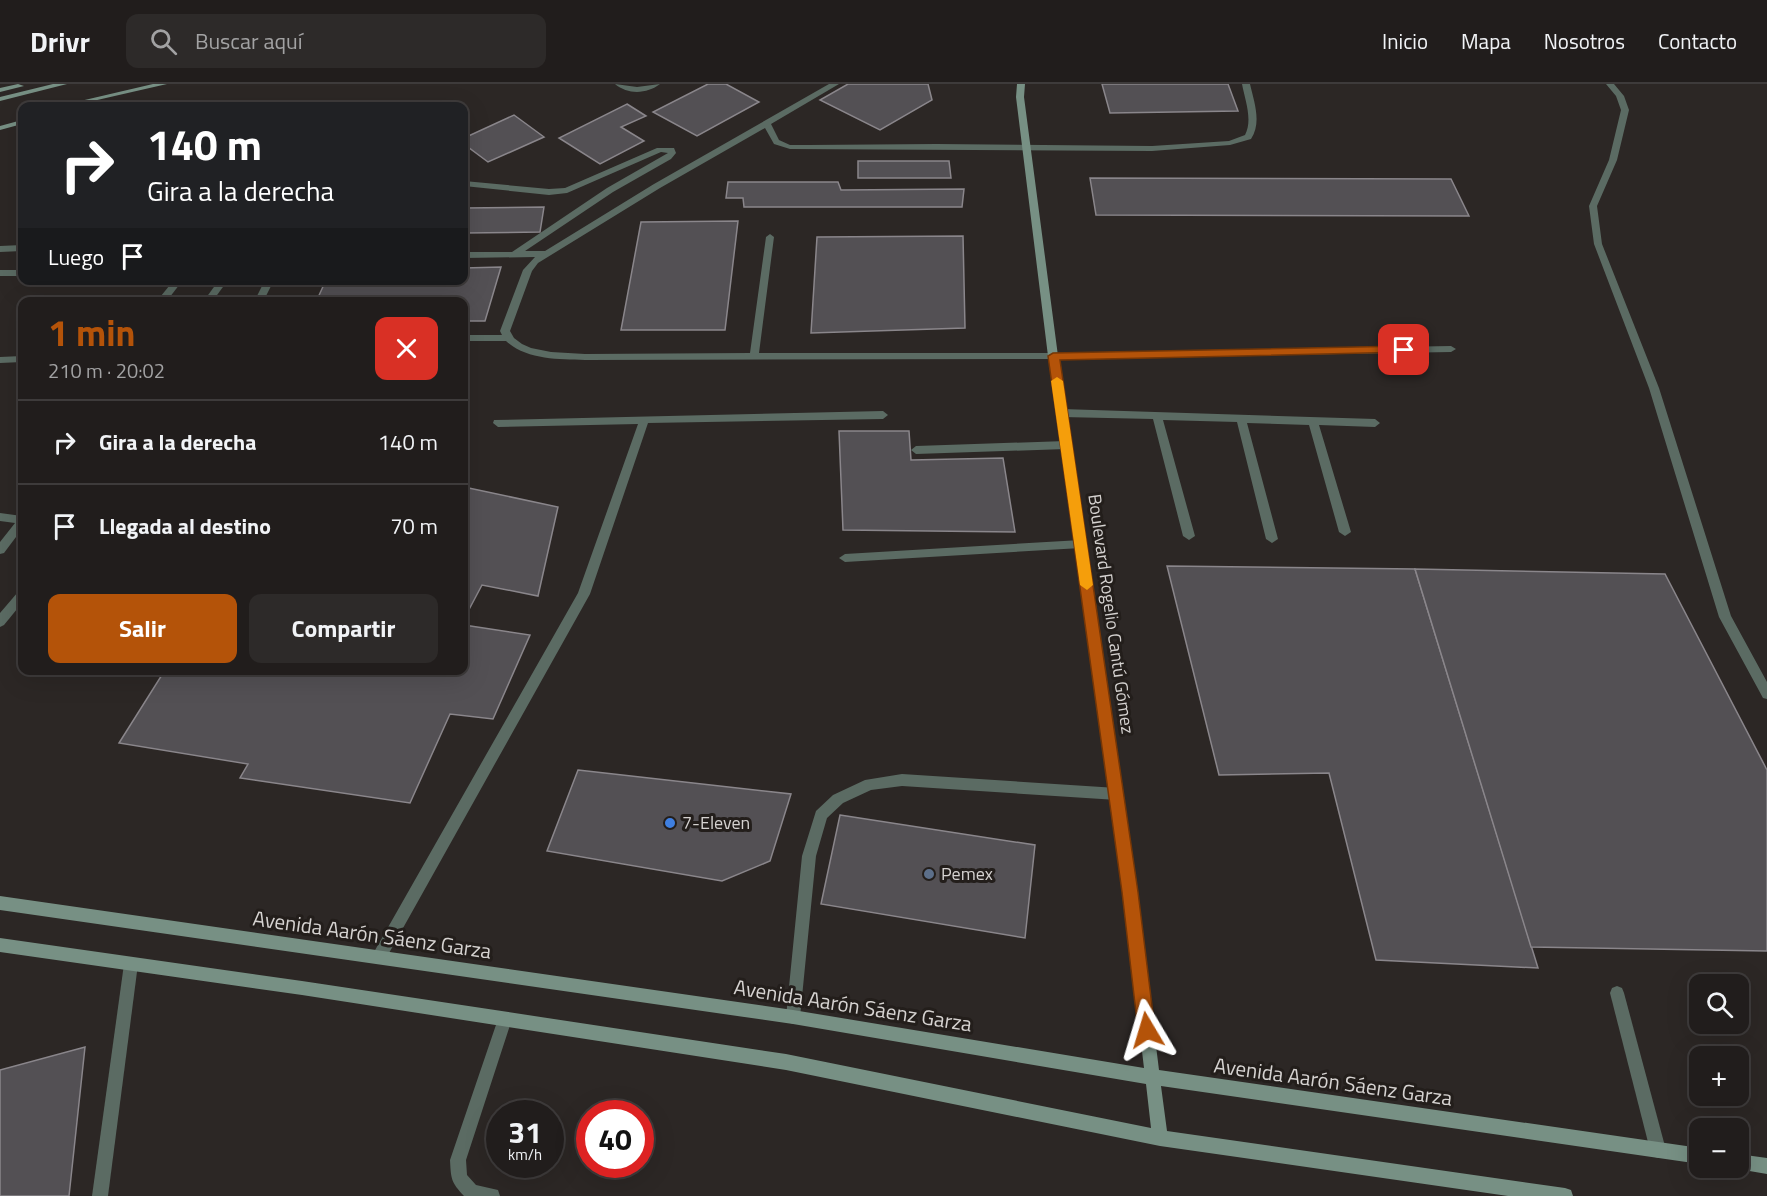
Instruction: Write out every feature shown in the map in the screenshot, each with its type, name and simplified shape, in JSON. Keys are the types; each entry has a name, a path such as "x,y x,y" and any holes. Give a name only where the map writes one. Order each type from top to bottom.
{"main road":[{"path":"0,90 33,84"},
{"path":"0,99 63,84"},
{"path":"92,102 163,84"},
{"name":"Boulevard Rogelio Cantú Gómez","path":"1014,84 1020,97"},
{"name":"Boulevard Rogelio Cantú Gómez","path":"1021,84 1020,97 1053,356 1117,794 1160,1138"},
{"path":"82,102 126,93"},
{"path":"0,120 18,116"},
{"path":"0,128 18,123"},
{"name":"Avenida Aarón Sáenz Garza","path":"0,903 794,1017 1152,1077 1689,1154"},
{"path":"0,945 786,1062 1160,1138 1565,1196"},
{"path":"1749,1164 1767,1166"}],"lane":[{"path":"619,84 631,91 646,89 656,84"},
{"path":"835,84 545,254 528,270 505,331 507,338 517,347 549,354 585,357 1053,356 1451,349"},
{"path":"767,123 772,140 778,145 790,147 1134,149 1238,142 1249,136 1254,127 1246,84"},
{"path":"1610,84 1620,96 1625,110 1613,160 1593,206 1598,244 1654,388 1725,617 1767,694"},
{"path":"1620,96 1625,84"},
{"path":"468,183 549,192 567,190 660,150 671,150 672,153 668,157 610,190 514,254"},
{"path":"754,357 770,237"},
{"path":"0,249 18,248"},
{"path":"468,255 545,254"},
{"path":"0,273 18,273"},
{"path":"164,297 175,285"},
{"path":"211,297 220,285"},
{"path":"468,338 507,338"},
{"path":"0,360 18,358"},
{"path":"1062,413 1375,423"},
{"path":"498,423 883,415"},
{"path":"1157,416 1189,536"},
{"path":"1241,419 1272,538"},
{"path":"380,957 584,594 644,420"},
{"path":"1313,421 1345,532"},
{"path":"916,450 1066,445"},
{"path":"0,517 18,520"},
{"path":"0,550 18,526"},
{"path":"844,558 1081,544"},
{"path":"0,622 18,600"},
{"path":"794,1017 808,856 820,814 838,799 870,784 902,780 1117,794"},
{"path":"100,1196 131,964"},
{"path":"1617,993 1658,1150"},
{"path":"492,1196 472,1192 459,1179 458,1160 505,1019"}],"building":[{"path":"708,84 726,84 759,102 697,136 653,112"},
{"path":"848,84 928,84 932,100 880,130 820,100"},
{"path":"1102,84 1228,84 1238,111 1110,113"},
{"path":"627,104 646,116 621,127 644,141 600,164 559,138"},
{"path":"514,115 544,137 488,162 468,147 468,136"},
{"path":"858,161 949,161 951,178 858,178"},
{"path":"1090,178 1451,179 1469,216 1096,215"},
{"path":"728,182 838,182 841,190 964,189 962,207 744,207 743,198 726,198"},
{"path":"544,207 540,232 468,233 468,208"},
{"path":"738,221 725,330 621,330 641,222"},
{"path":"963,236 965,328 811,333 817,237"},
{"path":"501,267 485,321 468,321 468,297 318,297 324,285 468,285 468,268"},
{"path":"839,431 909,431 911,460 1003,458 1015,532 843,530"},
{"path":"468,488 558,507 538,596 482,585 468,611"},
{"path":"1167,566 1415,569 1538,968 1376,960 1329,773 1219,775"},
{"path":"1415,569 1665,574 1767,770 1767,951 1531,947"},
{"path":"468,626 530,635 493,719 450,714 410,803 240,778 248,764 119,743 162,675 468,675"},
{"name":"7-Eleven","path":"578,770 791,794 770,861 722,881 547,851"},
{"name":"Pemex","path":"840,815 1035,845 1025,938 821,904"},
{"path":"85,1047 69,1196 0,1196 0,1070"}],"slow traffic":[{"path":"1057,381 1087,585"}],"place":[{"name":"7-Eleven","path":"670,823"},
{"name":"Pemex","path":"929,874"}],"route":[{"path":"1147,1030 1130,892 1053,356 1404,350"}]}
